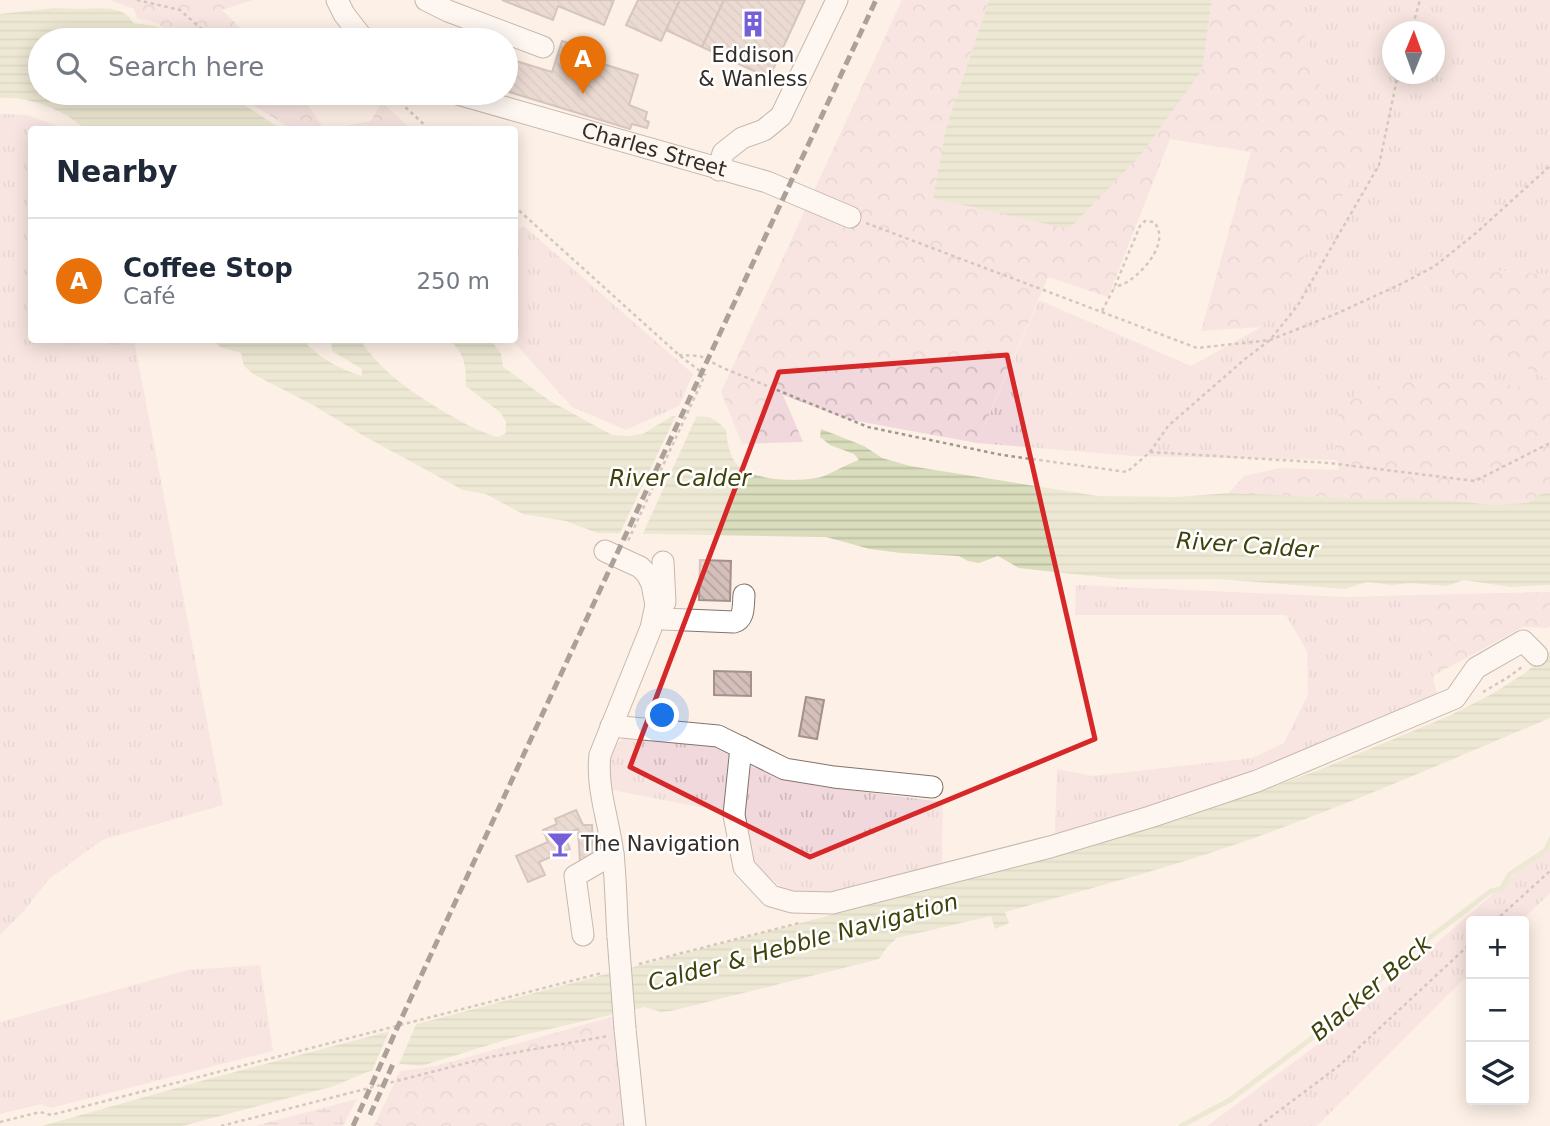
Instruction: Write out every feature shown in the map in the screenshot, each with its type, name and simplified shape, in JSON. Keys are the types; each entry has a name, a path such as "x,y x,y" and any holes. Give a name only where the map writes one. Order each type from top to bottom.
{"street":[{"path":"337,0 355,28"},
{"path":"426,0 494,28"},
{"path":"719,170 723,152 743,138 764,130 781,116 837,0"},
{"path":"518,37 543,47"},
{"name":"Charles Street","path":"495,105 767,182 850,216"},
{"path":"615,551 647,574 656,605 651,628 600,755 599,768 613,854 625,1031 635,1126"},
{"path":"611,726 627,713 657,639 665,600 663,562"},
{"path":"663,620 738,621 744,596"},
{"path":"741,747 734,815 744,867 771,896 792,902 832,903 1050,847 1257,781 1455,698 1476,668 1523,641 1537,655"},
{"path":"611,726 718,736 785,769 932,787"},
{"path":"583,935 575,876 613,854"}],"path":[{"path":"137,0 180,10 200,28"},
{"path":"1414,21 1420,0"},
{"path":"679,355 700,356 868,427 1002,456 1127,472 1150,452 1168,426 1270,340 1298,304 1379,165 1396,84"},
{"path":"403,105 426,126"},
{"path":"850,216 1196,348 1270,340 1401,284 1435,266 1550,166"},
{"path":"518,210 705,376 615,551"},
{"path":"1102,311 1140,226 1144,220 1154,222 1159,235 1154,255 1129,281 1114,288"},
{"path":"1150,452 1329,463 1475,481 1550,443"},
{"path":"1483,692 1537,655"},
{"path":"1500,916 1550,871"},
{"path":"1259,1126 1340,1065 1466,948"},
{"path":"0,1122 40,1112 51,1115 605,972"},
{"path":"221,1126 490,1056 625,1031"}],"highlighted area":[{"path":"1007,355 1095,739 810,857 630,767 779,372"}],"green space":[{"path":"110,0 253,0 222,10 241,28 164,28 158,23 137,18 134,9"},
{"path":"902,0 989,0 946,128 933,198 1201,70 1212,0 1294,0 1331,128 1367,137 1364,161 1261,327 1201,331 1251,152 1170,139 1108,297 1048,277 977,443 846,419 783,395 803,442 742,444 721,392"},
{"path":"1293,0 1550,0 1550,275 1456,267 1454,329 1550,380 1550,390 1430,376 1334,419 1337,460 1135,456 977,443 1039,300 1191,366 1261,327 1367,137 1331,128"},
{"path":"254,105 308,105 322,126 286,126"},
{"path":"380,105 385,105 408,126 345,126 371,121"},
{"path":"0,114 27,115 57,126 28,126 28,343 135,343 223,805 102,840 49,879 24,911 0,935"},
{"path":"524,226 693,374 679,406 626,430 572,407 515,343 518,343 518,229"},
{"path":"1455,267 1550,275 1550,380 1454,329"},
{"path":"1430,376 1550,390 1550,493 1541,494 1528,503 1494,505 1426,498 1368,499 1229,493 1244,476 1280,468 1339,470 1334,419 1360,390"},
{"path":"1076,585 1347,597 1417,595 1437,696 1259,773 1055,834 1057,769 1093,776 1252,758 1284,743 1308,695 1307,651 1286,615 1075,615"},
{"path":"1550,592 1548,628 1523,627 1433,676 1417,595"},
{"path":"636,736 699,741 711,744 730,755 730,813 612,790 608,764 613,746 624,738"},
{"path":"749,766 818,786 943,802 942,864 820,898 787,892 754,864 743,826"},
{"path":"1550,835 1550,893 1526,916 1468,916 1544,849"},
{"path":"1466,917 1466,977 1320,1123 1316,1126 1207,1126 1341,1027"},
{"path":"260,965 273,1051 51,1108 41,1104 0,1114 0,1022 188,970"},
{"path":"615,1016 628,1126 374,1126 400,1071 436,1066"},
{"path":"357,1099 343,1126 255,1126"}],"water":[{"path":"989,0 1212,0 1202,70 1139,157 1069,229 933,198 946,128"},
{"path":"54,8 103,8 124,13 133,23 158,28 28,28 28,100 0,98 0,14"},
{"path":"43,105 244,105 276,126 82,126"},
{"name":"River Calder","path":"217,343 306,343 330,362 362,376 362,369 332,351 331,343 362,343 378,363 411,390 466,424 498,437 506,433 506,422 501,413 466,386 464,361 452,343 493,343 501,354 503,367 550,401 612,435 643,434 672,416 709,417 726,430 731,455 742,469 777,479 803,480 824,476 859,460 854,454 830,445 820,437 821,429 864,446 882,458 910,466 1098,496 1177,497 1229,493 1368,499 1426,498 1494,505 1528,503 1541,494 1550,493 1550,585 1512,587 1463,580 1447,586 1367,582 1345,589 1219,579 1119,579 1019,568 998,556 979,563 959,556 870,549 826,537 597,533 566,521 523,514 486,494 463,490 253,374 244,366 241,353 220,347"},
{"name":"Calder & Hebble Navigation","path":"1550,652 1550,718 1382,789 1253,838 1159,869 1005,912 1009,923 995,929 991,916 897,938 879,959 671,1011 661,1012 645,1007 515,1037 421,1066 401,1064 367,1072 334,1086 182,1126 42,1126 212,1078 1089,847 1185,818 1319,770 1449,716 1492,694 1525,673"}],"pier":[{"path":"677,413 698,413 641,538 618,537"},
{"path":"418,1020 397,1069 370,1075 391,1027"}],"building":[{"path":"502,0 614,0 604,25 558,6 553,20"},
{"path":"638,0 680,0 661,41 626,25"},
{"path":"680,0 724,0 702,47 666,30"},
{"name":"Eddison & Wanless","path":"724,0 805,0 769,78 702,47"},
{"path":"562,41 593,51 591,60 638,75 629,105 647,112 647,128 632,124 630,129 518,95 518,62 552,72"},
{"path":"700,560 731,561 730,601 699,600"},
{"path":"714,671 751,672 751,696 714,695"},
{"path":"806,697 824,700 817,739 799,736"},
{"path":"576,810 583,825 592,825 594,861 580,862 578,829 564,835 570,849 539,862 545,875 528,882 516,856 548,842 543,830 557,824 555,819"}],"waterway":[{"name":"Blacker Beck","path":"1181,1126 1230,1100 1340,1017 1408,954 1491,891 1501,889 1510,874 1545,851 1550,841"}],"railway":[{"path":"353,1126 876,0"},
{"path":"370,1115 393,1064"}],"place":[{"name":"Eddison & Wanless","path":"753,24"},
{"name":"Coffee Stop","path":"583,94"},
{"name":"The Navigation","path":"560,844"}]}
